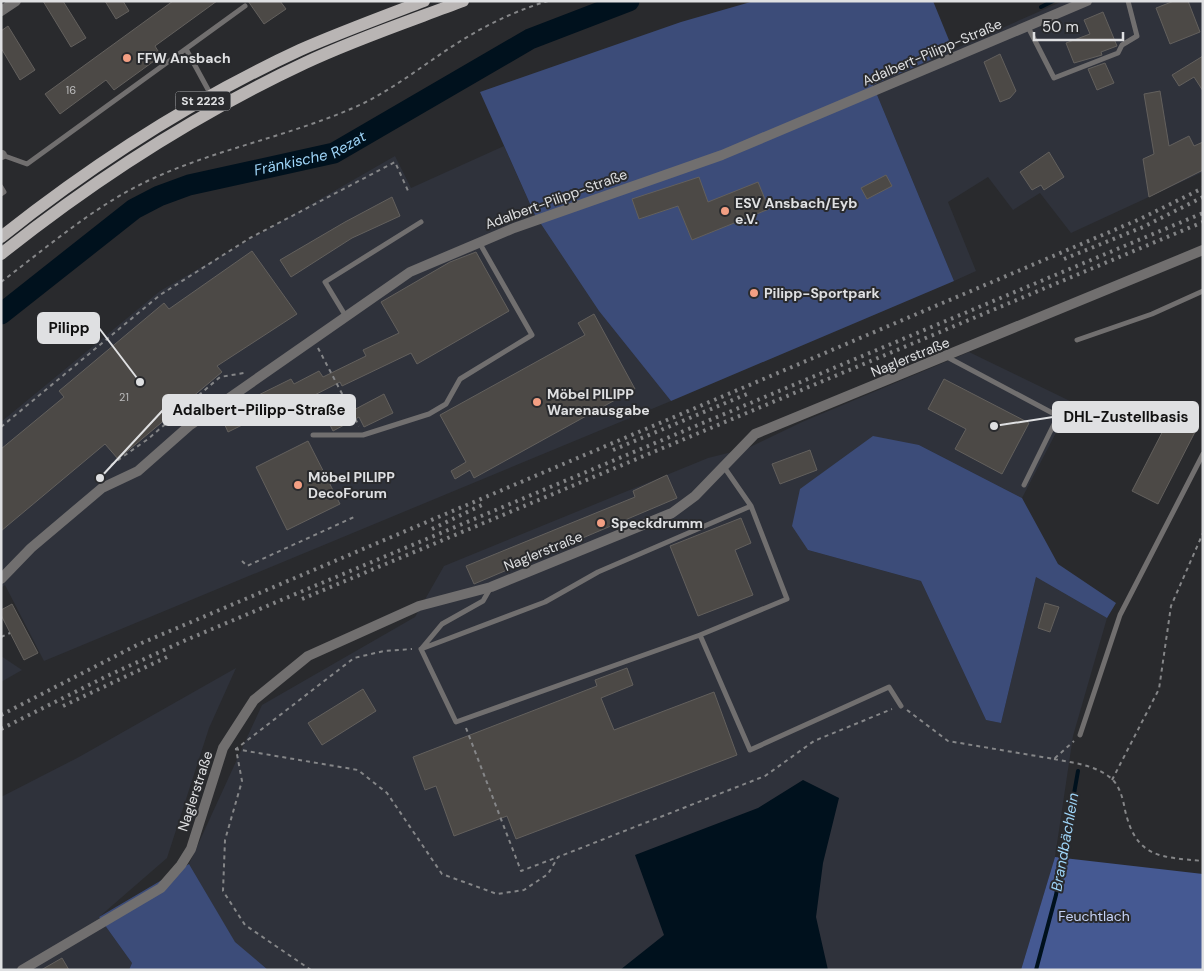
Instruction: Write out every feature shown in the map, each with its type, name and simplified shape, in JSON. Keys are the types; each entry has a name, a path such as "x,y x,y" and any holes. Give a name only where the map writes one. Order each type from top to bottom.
{"main road":[{"name":"St 2223","path":"1,237 119,152 215,101 300,50 424,1"},
{"name":"St 2223","path":"1,254 40,223 215,101 374,34 463,1"}],"street":[{"path":"1,11 16,1"},
{"name":"Adalbert-Pilipp-Straße","path":"1,578 80,504 102,488 138,471 184,431 313,338 410,272 514,228 722,155 1087,1"},
{"name":"Naglerstraße","path":"22,970 161,888 181,865 191,849 223,748 254,700 308,656 419,606 491,587 672,513 695,496 755,434 1203,250"}],"lane":[{"path":"1028,27 1054,78 1118,53 1122,45 1137,36 1128,1"},
{"path":"2,155 27,164 245,6"},
{"path":"186,49 215,101"},
{"path":"1,187 4,192 1,194"},
{"path":"345,316 325,282 421,222"},
{"path":"313,435 363,435 428,414 446,404 460,379 532,335 479,242"},
{"path":"1077,340 1152,314 1203,291"},
{"path":"946,357 1058,416 1024,485"},
{"path":"1080,735 1120,615 1203,454"},
{"path":"420,649 456,722 700,635 787,599 752,506 724,467"},
{"path":"420,649 546,602 598,572 752,506"},
{"path":"420,649 442,624 483,601 491,587"},
{"path":"700,635 750,750 889,687 901,706"}],"path":[{"path":"1,282 106,204 153,178 205,157 293,132 333,117 394,86 469,36 527,7 548,1"},
{"path":"1,428 160,295 250,238 394,162 409,193"},
{"path":"313,338 363,435"},
{"path":"111,465 148,439 220,377 248,372"},
{"path":"242,561 247,566 354,517"},
{"path":"1112,780 1159,689 1171,606 1203,533"},
{"path":"1,637 10,633"},
{"path":"236,749 354,658 384,651 420,649"},
{"path":"463,720 521,871 765,776 814,741 901,706 948,741 1054,758 1090,766 1112,780 1122,794 1130,830 1144,849 1169,858 1203,861"},
{"path":"1054,758 1080,735"},
{"path":"223,748 358,770 387,793 442,874 497,894 524,890 548,874 558,857"},
{"path":"236,749 242,781 225,840 223,890 245,925 311,970"}],"shaded area":[{"path":"754,1 933,1 953,50 873,85 954,281 671,401 599,311 535,215 480,92 681,22"},
{"path":"1063,1 1203,1 1203,172 1071,233 1040,193 1013,210 988,177 948,202 976,271 954,281 873,85"},
{"path":"504,146 535,215 599,311 671,401 44,661 5,585 1,588 1,422 160,291 395,156 411,188"},
{"path":"969,352 1072,402 1022,498 919,445 808,550 921,581 986,720 1001,723 1036,577 1107,618 1073,736 1055,857 1021,970 268,970 235,943 189,864 262,705 415,617 444,566 708,458 748,448 802,422"},
{"path":"873,436 919,445 1022,498 1058,564 1116,603 1107,618 1036,577 1001,723 986,720 921,581 808,550 792,526 800,489"},
{"path":"1,656 22,670 1,682"},
{"path":"236,668 209,728 167,858 99,917 132,963 129,970 1,970 1,797 79,757"},
{"path":"803,780 839,798 823,863 816,917 828,970 620,970 664,935 635,855 758,808"},
{"path":"189,864 235,942 268,970 129,970 132,963 99,917"}],"green space":[{"name":"Feuchtlach","path":"1055,857 1203,874 1203,970 1021,970"}],"building":[{"path":"43,1 63,1 86,38 71,47"},
{"path":"105,1 123,1 129,11 116,19"},
{"path":"173,1 217,1 155,46 161,56 114,90 106,80 60,114 45,94"},
{"path":"248,1 280,1 286,9 264,24"},
{"path":"1174,1 1188,1 1200,32 1170,44 1156,8"},
{"path":"1103,12 1117,46 1101,52 1102,55 1074,63 1066,43 1090,34 1084,20"},
{"path":"8,26 35,70 20,80 1,48 1,31"},
{"path":"1000,54 1016,91 1010,98 1000,102 984,62"},
{"path":"1203,56 1203,91 1194,77 1179,86 1172,75"},
{"path":"1105,63 1114,83 1097,90 1088,69"},
{"path":"1160,91 1169,146 1189,136 1194,146 1203,142 1203,170 1149,197 1143,159 1154,154 1144,94"},
{"path":"1049,152 1064,177 1044,190 1041,185 1032,190 1020,172"},
{"path":"886,175 892,186 867,199 861,188"},
{"path":"699,177 708,202 758,182 769,209 692,240 678,206 639,219 632,199"},
{"path":"392,197 400,216 352,238 291,277 280,260"},
{"path":"252,251 297,314 217,366 222,372 118,459 105,444 1,531 1,449 64,397 59,391 164,303 169,309"},
{"path":"476,252 509,311 417,364 411,353 342,386 340,382 299,403 297,398 228,432 220,414 291,379 294,384 319,371 323,377 366,356 363,350 399,333 381,302 450,262"},
{"name":"Möbel PILIPP Warenausgabe","path":"594,314 635,389 474,478 470,470 455,479 451,471 466,462 440,415 585,335 578,323"},
{"path":"944,379 1029,423 1002,474 955,449 966,429 928,409"},
{"path":"384,394 393,413 364,427 359,417 333,431 329,423"},
{"path":"1169,419 1195,432 1158,504 1132,491"},
{"name":"Möbel PILIPP DecoForum","path":"308,441 340,504 287,530 256,467"},
{"path":"810,450 817,470 780,484 772,464"},
{"path":"667,475 677,498 474,584 466,566 635,497 633,491"},
{"path":"741,518 751,543 735,550 753,595 698,616 670,546"},
{"path":"1045,603 1059,607 1050,632 1038,628"},
{"path":"12,604 38,653 24,660 1,615 1,610"},
{"path":"627,668 633,685 601,698 614,730 714,692 737,755 516,839 507,816 454,836 436,786 425,790 413,757 597,686 595,680"},
{"path":"363,689 376,711 322,745 308,723"},
{"path":"62,958 69,970 41,970"}],"waterway":[{"name":"Fränkische Rezat","path":"1,314 134,209 159,196 189,185 334,153 530,39 629,1"},
{"path":"1041,7 1053,1"},
{"name":"Brandbächlein","path":"1036,970 1056,895 1078,771"}],"railway":[{"path":"1,715 137,645 1140,219 1203,188"},
{"path":"1064,259 1143,227 1203,197"},
{"path":"1,729 107,676 186,640 1203,213"},
{"path":"302,599 1203,222"},
{"path":"613,450 747,394"},
{"path":"432,529 484,504"},
{"path":"63,706 167,657"}],"place":[{"name":"FFW Ansbach","path":"127,58"},
{"name":"ESV Ansbach/Eyb e.V.","path":"725,211"},
{"name":"Pilipp-Sportpark","path":"754,293"},
{"name":"Pilipp","path":"140,382"},
{"name":"Möbel PILIPP Warenausgabe","path":"537,402"},
{"name":"DHL-Zustellbasis","path":"994,426"},
{"name":"Adalbert-Pilipp-Straße","path":"100,478"},
{"name":"Möbel PILIPP DecoForum","path":"298,485"},
{"name":"Speckdrumm","path":"601,523"}]}
